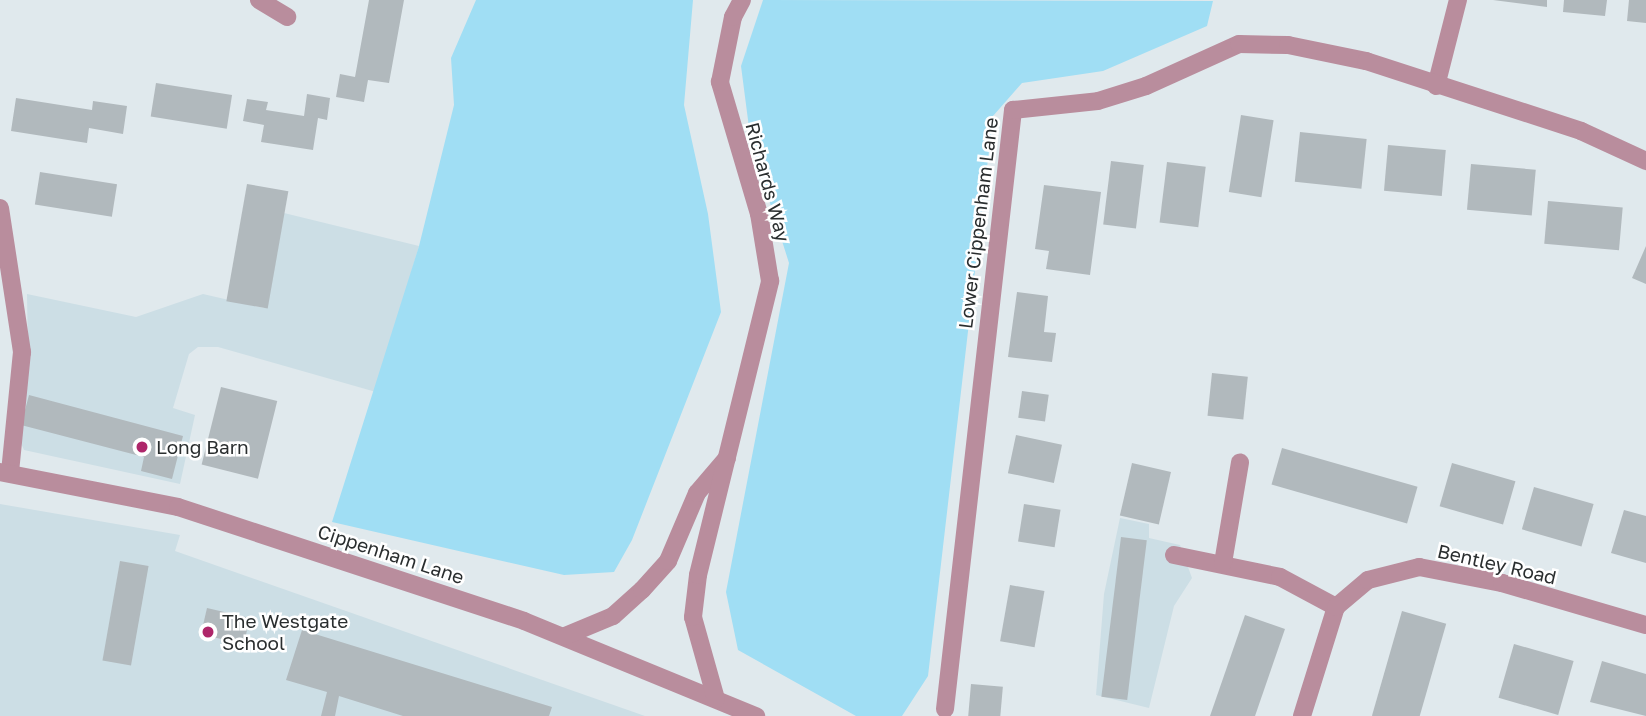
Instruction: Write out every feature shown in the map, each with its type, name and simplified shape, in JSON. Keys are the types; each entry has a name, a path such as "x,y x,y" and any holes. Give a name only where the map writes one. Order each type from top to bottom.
{"street":[{"path":"259,0 287,18"},
{"name":"Richards Way","path":"716,699 693,617 727,458 770,281 759,214 720,82 733,17 742,0"},
{"path":"1436,86 1458,0"},
{"name":"Lower Cippenham Lane","path":"945,709 1013,110 1098,101 1146,86 1239,44 1288,45 1366,61 1436,86 1581,131 1646,161"},
{"path":"0,208 22,352 5,472"},
{"name":"Richards Way","path":"565,636 613,616 642,590 668,561 697,493 727,458"},
{"path":"1223,563 1240,461"},
{"name":"Cippenham Lane","path":"5,472 177,507 565,636 756,716"},
{"path":"1174,555 1223,563 1280,577 1336,607 1301,716"},
{"name":"Bentley Road","path":"1336,607 1368,580 1419,567 1502,583 1646,625"}],"shaded area":[{"path":"476,0 693,0 684,105 708,214 721,312 632,540 614,572 564,575 332,522 419,246 454,105 451,58"},
{"path":"763,0 1213,1 1207,26 1103,71 1022,83 993,116 928,676 902,716 856,716 738,650 726,592 789,263 751,143 741,66"},
{"path":"284,213 419,246 376,392 218,347 198,347 189,354 173,408 195,415 180,484 24,450 13,425 28,358 27,294 136,317 203,294 264,308"},
{"name":"The Westgate School","path":"0,504 180,535 175,551 645,716 0,716"},
{"path":"1120,518 1149,524 1149,538 1180,545 1192,578 1174,606 1149,708 1096,695 1104,594"}],"building":[{"path":"369,0 404,0 389,83 368,80 364,102 336,97 340,74 355,77"},
{"path":"1493,0 1547,0 1547,7"},
{"path":"1564,0 1607,0 1605,16 1563,12"},
{"path":"1629,0 1646,0 1646,23 1627,21"},
{"path":"156,83 232,95 227,129 151,117"},
{"path":"307,94 330,98 327,120 318,118 313,150 261,142 264,125 243,121 247,99 268,102 266,110 304,116"},
{"path":"16,98 92,110 93,101 127,106 123,134 89,128 87,143 11,131"},
{"path":"1241,115 1274,120 1261,197 1229,192"},
{"path":"1300,132 1367,139 1361,189 1295,182"},
{"path":"1388,145 1446,150 1442,196 1384,191"},
{"path":"1111,161 1144,165 1136,229 1103,225"},
{"path":"1167,162 1206,167 1198,227 1160,223"},
{"path":"1471,164 1536,170 1532,215 1467,210"},
{"path":"40,172 117,184 112,217 35,205"},
{"path":"247,184 288,191 268,308 226,301"},
{"path":"1044,185 1101,192 1090,275 1046,269 1049,251 1035,249"},
{"path":"1548,201 1623,208 1619,250 1544,244"},
{"path":"1646,246 1646,284 1632,278"},
{"path":"1017,292 1048,296 1044,332 1056,333 1052,362 1008,357"},
{"path":"1212,373 1248,377 1243,420 1208,416"},
{"path":"221,387 277,401 258,479 202,465"},
{"path":"1022,391 1049,395 1045,421 1018,418"},
{"name":"Long Barn","path":"29,395 183,436 172,479 141,471 144,457 21,425"},
{"path":"1016,435 1062,445 1054,483 1008,473"},
{"path":"1282,448 1418,487 1407,523 1272,485"},
{"path":"1132,463 1171,472 1159,525 1120,516"},
{"path":"1452,463 1515,481 1503,524 1440,506"},
{"path":"1534,487 1594,504 1581,546 1522,529"},
{"path":"1024,504 1061,510 1055,547 1018,542"},
{"path":"1624,510 1646,516 1646,563 1611,553"},
{"path":"1121,537 1147,540 1127,700 1101,697"},
{"path":"120,561 149,566 131,666 102,660"},
{"path":"1010,585 1044,591 1035,647 1000,641"},
{"path":"207,608 250,618 244,644 201,634"},
{"path":"1402,611 1446,624 1420,716 1372,716"},
{"path":"1245,615 1285,629 1255,716 1210,716"},
{"path":"302,630 552,707 549,716 403,716 339,696 335,716 321,716 327,692 286,680"},
{"path":"1514,644 1574,661 1558,715 1499,698"},
{"path":"1602,661 1646,674 1646,716 1590,702"},
{"path":"971,684 1003,687 1000,716 968,716"}],"place":[{"name":"Long Barn","path":"142,447"},
{"name":"The Westgate School","path":"208,632"}]}
